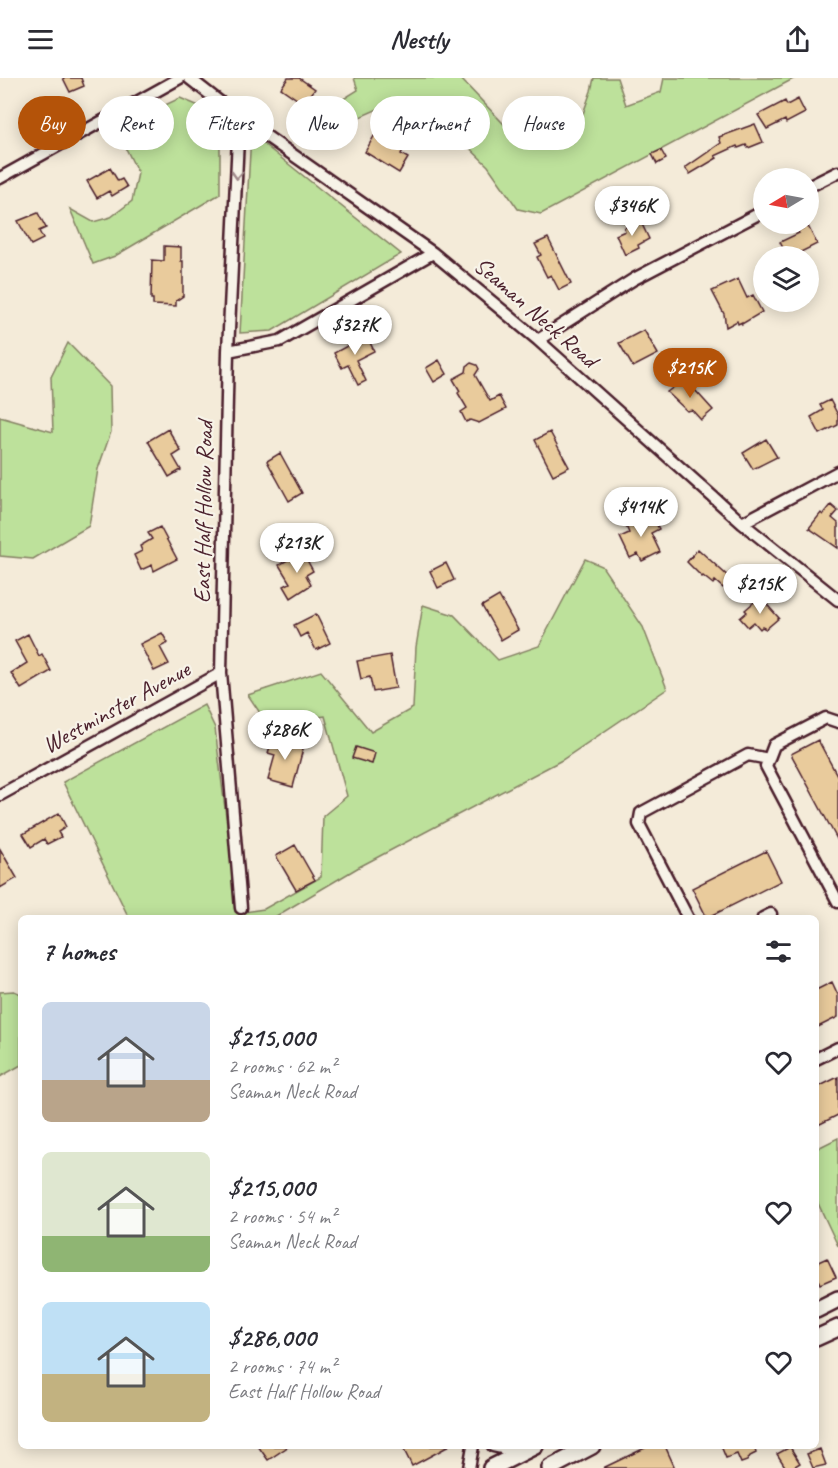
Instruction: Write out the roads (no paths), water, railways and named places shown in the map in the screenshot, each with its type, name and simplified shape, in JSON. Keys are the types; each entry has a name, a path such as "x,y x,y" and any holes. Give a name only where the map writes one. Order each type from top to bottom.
{"main road":[{"path":"819,1308 838,1299"},
{"path":"819,1337 838,1328"},
{"path":"492,1468 529,1449"},
{"path":"550,1468 586,1449"}],"street":[{"path":"0,178 180,78"},
{"name":"Seaman Neck Road","path":"189,78 212,96"},
{"name":"Seaman Neck Road","path":"274,142 433,253 538,340 742,523 838,600"},
{"name":"East Half Hollow Road","path":"237,150 228,351 221,672 241,908"},
{"path":"819,182 838,172"},
{"path":"538,340 634,279 753,217"},
{"path":"228,351 279,341 433,253"},
{"path":"742,523 838,472"},
{"name":"Westminster Avenue","path":"0,795 221,672"},
{"path":"838,722 826,718 774,746 766,766 838,902"},
{"path":"686,915 639,824 641,813 748,755 769,759"},
{"path":"819,1058 838,1048"},
{"path":"469,1468 472,1449"}]}
